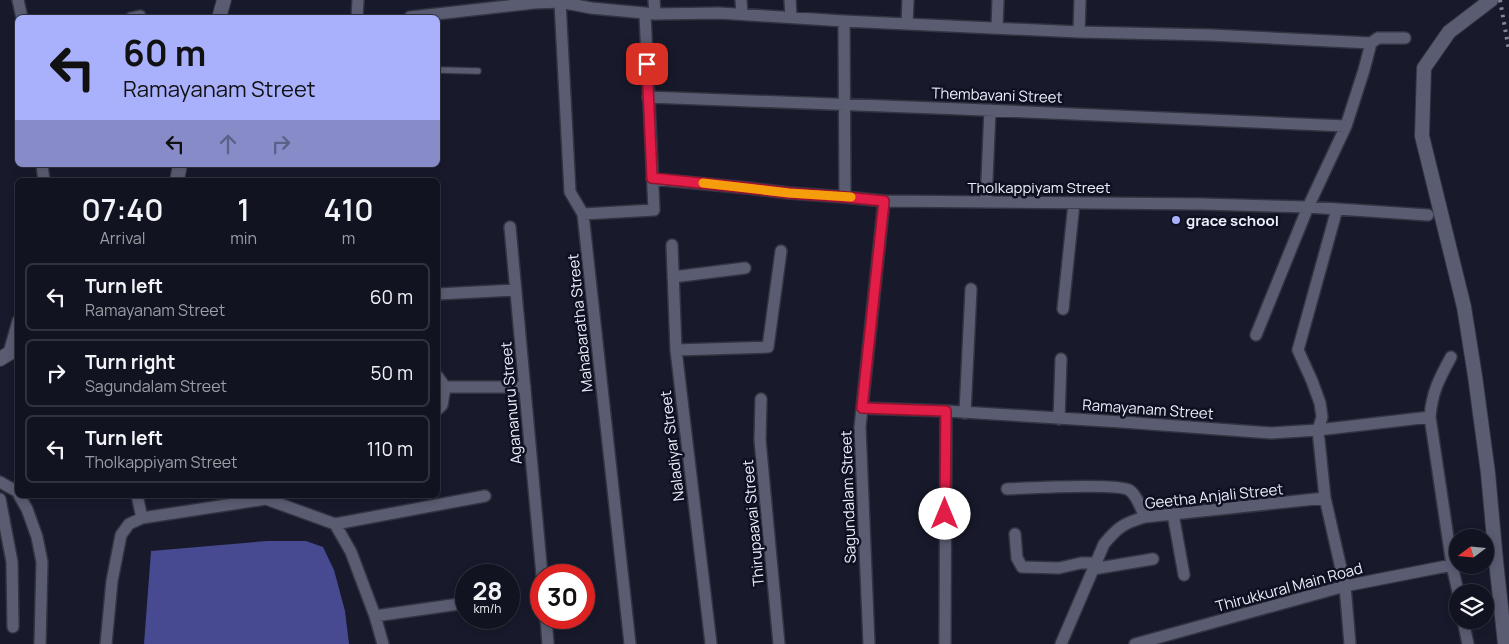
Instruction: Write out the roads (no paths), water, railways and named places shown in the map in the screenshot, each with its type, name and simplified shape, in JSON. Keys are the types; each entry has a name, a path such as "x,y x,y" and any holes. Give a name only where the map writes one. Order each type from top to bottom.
{"street":[{"path":"18,0 21,15"},
{"path":"220,15 224,0"},
{"path":"357,15 358,0"},
{"path":"583,214 654,210 648,97 650,14 654,0"},
{"path":"741,0 742,14"},
{"path":"790,0 791,18"},
{"path":"907,24 908,0"},
{"path":"998,0 998,28"},
{"path":"1079,32 1080,0"},
{"path":"1491,0 1449,32 1424,68 1422,136 1464,307 1488,473 1506,644"},
{"path":"427,15 534,2 560,2 591,8 650,14 719,13 907,24 1079,32 1211,35 1371,44"},
{"name":"Mahabaratha Street","path":"560,2 570,192 583,214 630,644"},
{"path":"844,21 845,197"},
{"path":"1256,335 1308,207 1346,126 1371,44 1378,38 1404,38"},
{"name":"Thembavani Street","path":"648,97 1346,126"},
{"path":"986,202 990,110"},
{"name":"Tholkappiyam Street","path":"652,178 884,201 1308,207 1428,215"},
{"name":"Sagundalam Street","path":"869,644 860,427 884,201"},
{"path":"1063,309 1074,203"},
{"path":"1337,209 1298,350 1320,403 1322,418 1318,430 1324,498 1345,586 1350,644"},
{"name":"Agananuru Street","path":"510,228 541,564"},
{"name":"Naladiyar Street","path":"672,245 676,350 711,644"},
{"path":"676,350 768,346 781,252"},
{"path":"673,277 745,268"},
{"path":"440,294 516,290"},
{"path":"965,413 971,290"},
{"path":"9,354 15,332"},
{"path":"1449,545 1430,417 1431,400 1451,356"},
{"path":"1059,419 1061,359"},
{"path":"440,380 445,387 440,407"},
{"path":"445,387 525,387"},
{"name":"Thirupaavai Street","path":"761,399 760,440 780,644"},
{"name":"Ramayanam Street","path":"862,408 946,411 1271,433 1318,430 1430,417"},
{"path":"945,644 946,411"},
{"path":"0,482 15,492"},
{"path":"1008,489 1110,487 1128,490 1135,496 1145,517"},
{"path":"269,498 334,524 485,496"},
{"path":"20,498 38,537 42,562 40,644"},
{"path":"138,498 142,518"},
{"path":"106,644 112,581 121,535 129,524 142,518 260,498"},
{"name":"Geetha Anjali Street","path":"1060,644 1104,544 1115,531 1128,522 1145,517 1324,498"},
{"path":"0,499 12,562 13,627"},
{"path":"1173,514 1184,575"},
{"path":"334,524 351,552 375,616 383,644"},
{"path":"1015,534 1017,558 1022,567 1059,568 1081,563 1095,566 1153,559"},
{"name":"Thirukkural Main Road","path":"1135,644 1345,586 1449,566"},
{"path":"375,616 455,605"},
{"path":"547,629 548,644"},
{"path":"1466,629 1468,644"}],"lane":[{"path":"440,70 478,71"}],"railway":[{"path":"1500,0 1509,51"}],"place":[{"name":"grace school","path":"1176,220"}]}
